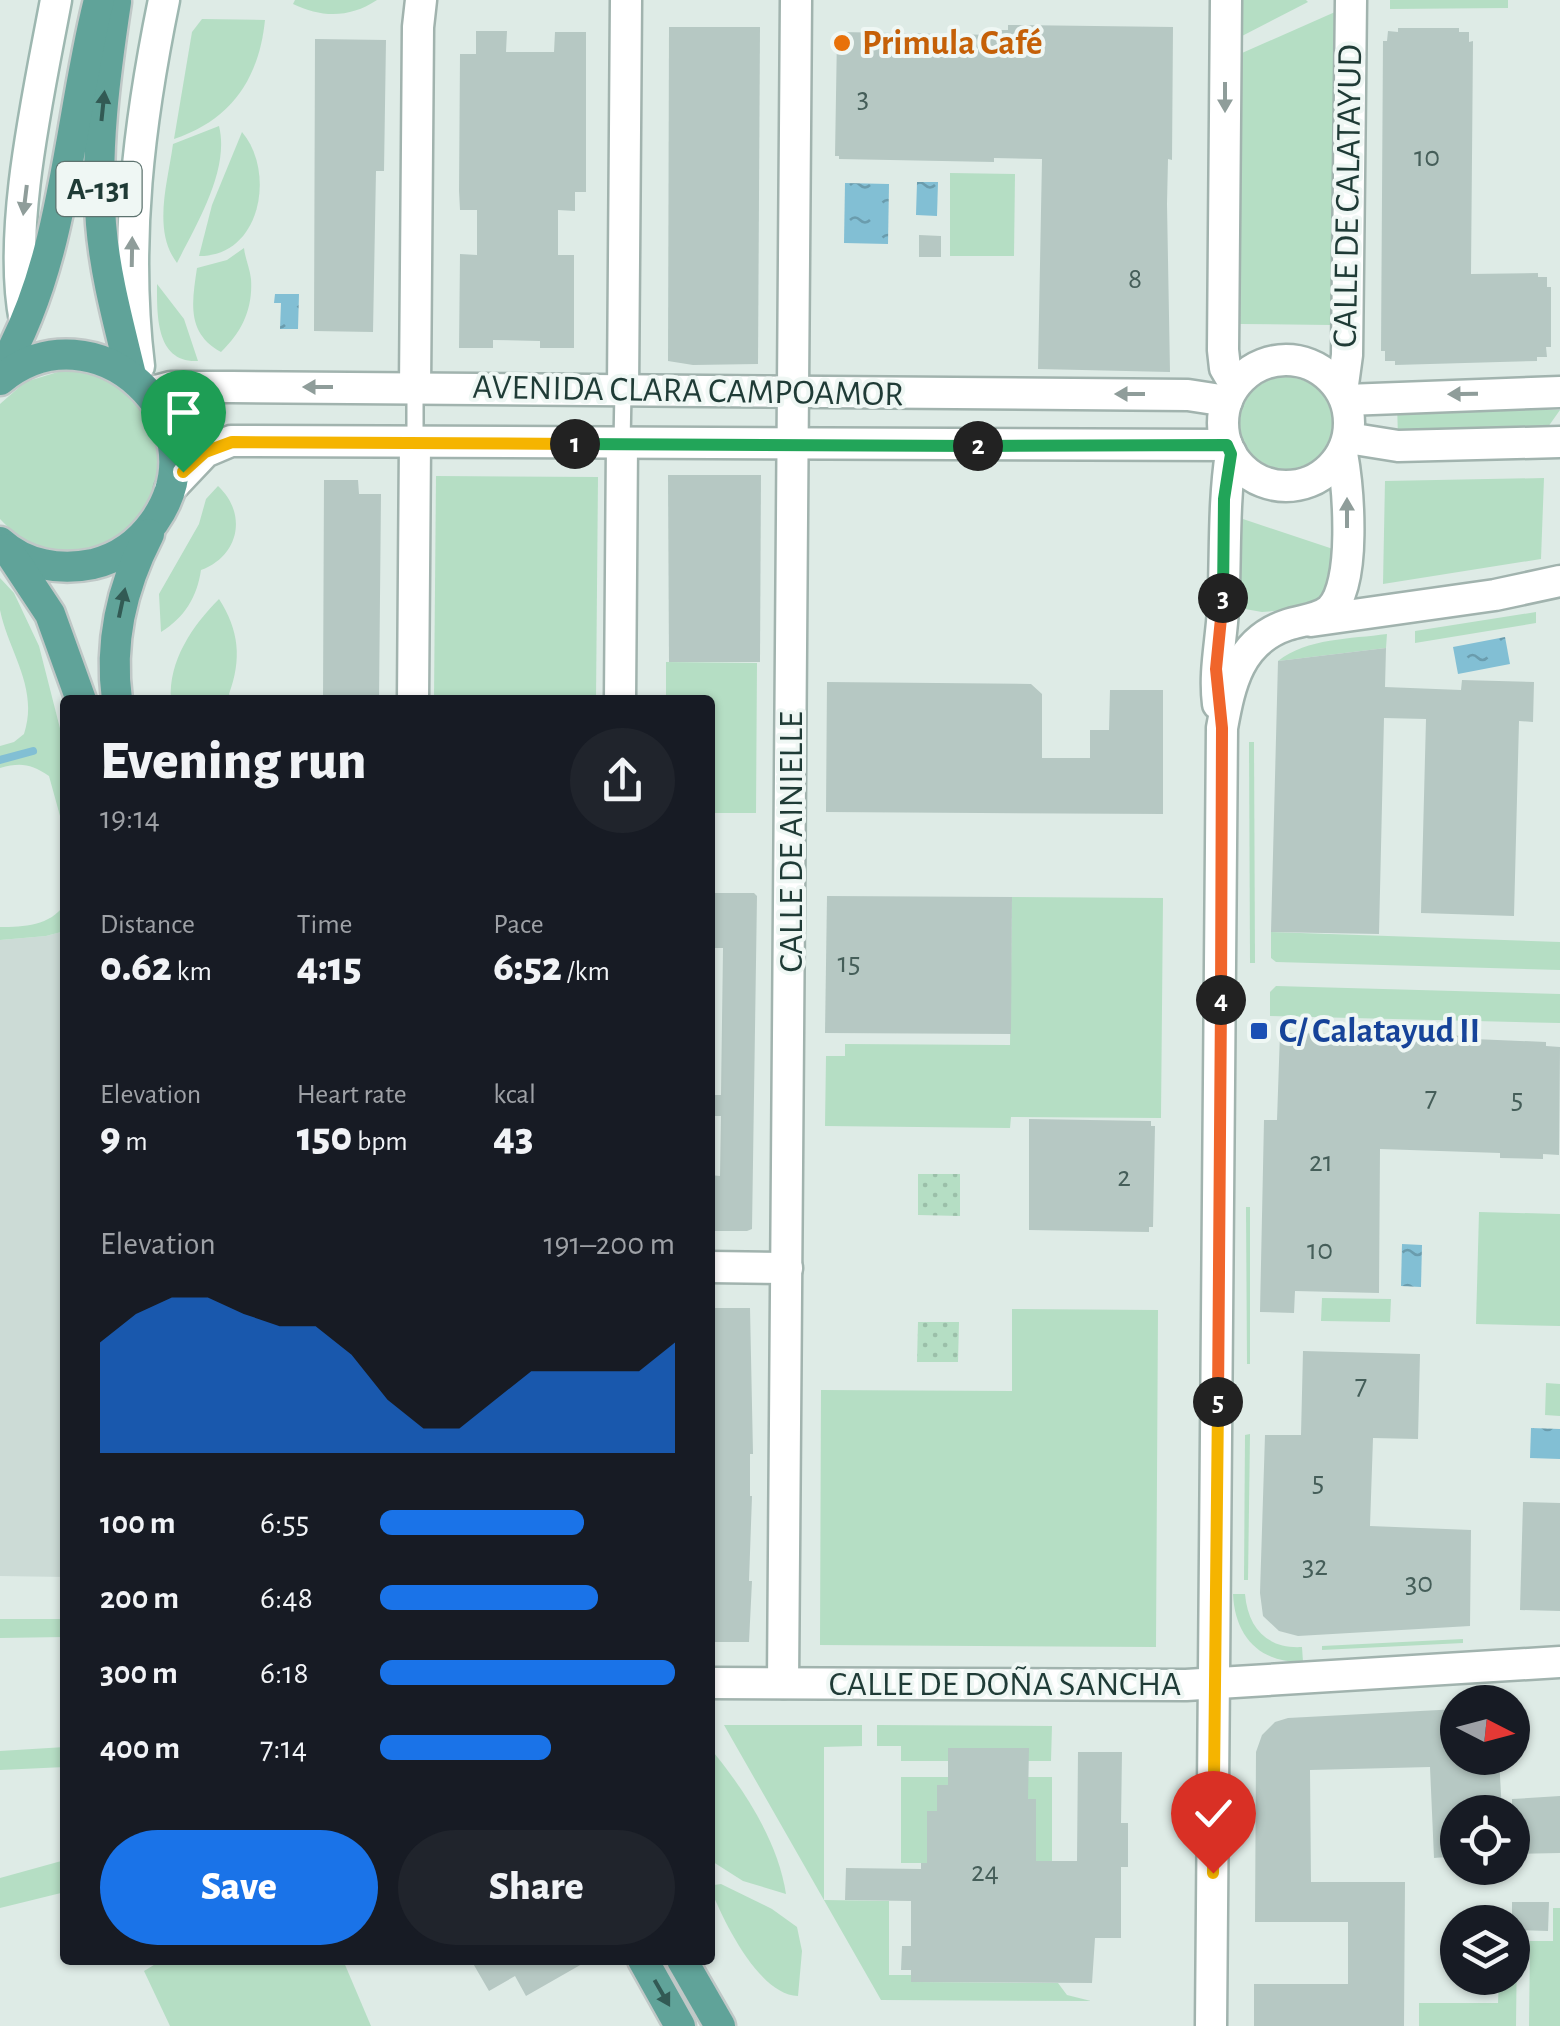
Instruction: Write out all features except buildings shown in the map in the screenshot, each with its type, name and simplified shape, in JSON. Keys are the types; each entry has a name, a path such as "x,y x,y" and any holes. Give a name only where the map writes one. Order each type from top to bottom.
{"main road":[{"name":"A-131","path":"0,372 25,321 56,216 98,0"},
{"name":"A-131","path":"116,0 102,118 100,208 108,279 140,384 163,414 172,438 174,464 165,501 131,570 123,598 115,656 117,695"},
{"path":"0,380 33,361 58,355 96,359 140,384"},
{"path":"3,545 27,560 52,567 103,562 146,534 165,501"},
{"path":"3,545 50,614 79,695"},
{"path":"646,1965 680,2026"},
{"path":"685,1965 720,2026"}],"street":[{"path":"25,321 18,280 21,240 32,143 56,0"},
{"path":"140,384 133,317 132,226 142,128 164,0"},
{"path":"623,390 626,0"},
{"name":"CALLE DE AINIELLE","path":"783,1684 796,0"},
{"path":"1211,2026 1222,728 1216,669 1223,610 1224,499 1229,449 1223,430 1231,393 1223,350 1226,0"},
{"name":"CALLE DE CALATAYUD","path":"1344,396 1351,0"},
{"path":"415,388 420,3"},
{"path":"1231,393 1248,372 1282,359 1300,360 1316,367 1331,378 1344,396 1346,574 1349,586 1364,604 1386,610"},
{"name":"AVENIDA CLARA CAMPOAMOR","path":"140,384 1231,393"},
{"path":"1344,396 1560,392"},
{"path":"413,695 415,442"},
{"path":"1345,445 1560,442"},
{"name":"AVENIDA CLARA CAMPOAMOR","path":"165,501 196,459 222,443 1229,449"},
{"path":"620,695 622,444"},
{"path":"1229,449 1254,478 1286,486 1319,477 1345,445"},
{"path":"1222,728 1228,694 1241,660 1268,632 1328,611 1340,594 1346,574"},
{"path":"1286,625 1495,595 1560,581"},
{"path":"715,1268 787,1268"},
{"name":"CALLE DE DOÑA SANCHA","path":"1216,1619 1236,1650 1248,1660 1273,1672 1299,1676"},
{"name":"CALLE DE DOÑA SANCHA","path":"715,1683 1186,1685 1560,1662"}],"lane":[{"path":"415,388 415,442"},
{"path":"622,444 623,390"}],"shaded area":[{"path":"60,932 60,1577 0,1576 0,940"}],"green space":[{"path":"295,0 377,0 346,13 325,14 293,4"},
{"path":"1242,0 1306,0 1308,2 1242,36"},
{"path":"1390,0 1508,0 1508,8 1390,9"},
{"path":"1335,12 1331,325 1240,324 1242,53"},
{"path":"202,19 265,20 262,41 239,95 211,121 174,139 192,32"},
{"path":"219,126 216,179 177,263 169,250 163,221 173,144"},
{"path":"242,132 258,168 260,189 256,209 249,228 237,243 220,253 199,256 212,205"},
{"path":"950,173 1015,174 1014,256 950,256"},
{"path":"244,248 251,279 248,310 235,336 221,352 202,336 194,316 197,268 227,260"},
{"path":"157,284 184,319 198,361 184,360 167,346 159,323"},
{"path":"61,371 105,379 132,398 156,443 158,477 146,507 125,531 97,546 65,551 31,543 0,519 0,404 25,382"},
{"path":"1286,377 1304,380 1319,390 1329,405 1329,441 1319,456 1304,466 1286,469 1268,466 1253,456 1243,441 1240,423 1243,405 1253,390 1268,380"},
{"path":"1527,401 1527,410 1560,410 1543,434 1398,437 1397,404"},
{"path":"436,476 598,477 596,695 434,695"},
{"path":"1544,478 1541,559 1383,584 1385,481"},
{"path":"218,486 236,521 231,545 214,564 201,570 188,606 161,632 159,594 199,524 206,499"},
{"path":"1240,518 1333,549 1331,591 1311,608 1262,612 1245,609 1238,594"},
{"path":"0,578 14,593 39,646 60,728 60,816 49,776 26,765 0,768 0,746 24,734 28,701 0,610"},
{"path":"219,599 231,622 236,645 236,669 230,695 171,695 178,658 200,620"},
{"path":"1536,612 1536,623 1415,643 1415,631"},
{"path":"1387,634 1386,648 1278,661 1316,644"},
{"path":"666,662 757,663 756,813 715,813 715,695 666,695"},
{"path":"1249,742 1254,742 1255,963 1250,963"},
{"path":"1012,897 1163,898 1161,1118 1011,1117 1010,1128 825,1126 826,1056 845,1056 845,1044 1010,1045"},
{"path":"59,911 60,932 0,940 0,927 27,926"},
{"path":"1271,932 1560,942 1560,970 1276,962 1271,958"},
{"path":"1276,986 1560,994 1560,1023 1270,1016 1270,992"},
{"path":"918,1174 960,1174 960,1216 918,1215"},
{"path":"1246,1207 1250,1207 1250,1364 1247,1364"},
{"path":"1479,1212 1560,1214 1560,1326 1476,1324"},
{"path":"1322,1298 1391,1299 1390,1322 1321,1321"},
{"path":"1012,1309 1158,1310 1156,1647 820,1645 821,1390 1012,1391"},
{"path":"918,1322 959,1322 958,1362 917,1362"},
{"path":"1546,1383 1560,1384 1560,1416 1545,1415"},
{"path":"1250,1434 1248,1580 1244,1580 1245,1435"},
{"path":"1233,1594 1245,1594 1250,1617 1269,1640 1302,1647 1303,1662 1274,1658 1253,1645 1239,1623"},
{"path":"0,1619 60,1619 60,1637 0,1638"},
{"path":"1463,1639 1463,1643 1322,1650 1322,1646"},
{"path":"724,1725 862,1725 862,1746 824,1747 824,1900 889,1901 889,1975 911,1975 912,1982 1058,1983 1067,1995 1091,2001 881,2000"},
{"path":"877,1725 1052,1726 1051,1761 1028,1761 1028,1748 949,1748 948,1761 901,1761 901,1746 877,1746"},
{"path":"60,1747 60,1767 0,1770 0,1751"},
{"path":"715,1755 758,1816 776,1855 786,1894 743,1881 715,1863"},
{"path":"901,1777 1052,1777 1052,1862 1036,1861 1035,1799 937,1811 927,1863 901,1863"},
{"path":"60,1861 60,1893 0,1908 0,1878"},
{"path":"721,1884 772,1909 797,1927 802,1951 798,1996 770,1984 745,1955 715,1899 715,1885"},
{"path":"1553,1908 1560,1908 1560,2026 1529,2026 1530,1941 1553,1941"},
{"path":"154,1965 345,1965 371,2026 170,2026 144,1971"},
{"path":"1498,1995 1516,1995 1516,2026 1419,2026 1419,2003 1498,2003"}],"water":[{"path":"917,182 938,182 937,216 916,215"},
{"path":"845,183 889,184 888,244 844,243"},
{"path":"275,294 299,294 298,329 280,329 281,303 274,303"},
{"path":"1505,637 1510,664 1458,674 1453,647"},
{"path":"1402,1244 1422,1245 1421,1287 1401,1286"},
{"path":"1531,1428 1560,1429 1560,1459 1530,1458"}],"waterway":[{"path":"0,760 33,751"}],"place":[{"name":"Primula Café","path":"842,43"},
{"name":"C/ Calatayud II","path":"1259,1031"}],"route":[{"path":"183,472 214,446 232,442 1227,445 1231,454 1224,499 1223,610 1216,669 1222,728 1222,975 1213,1873"}]}
